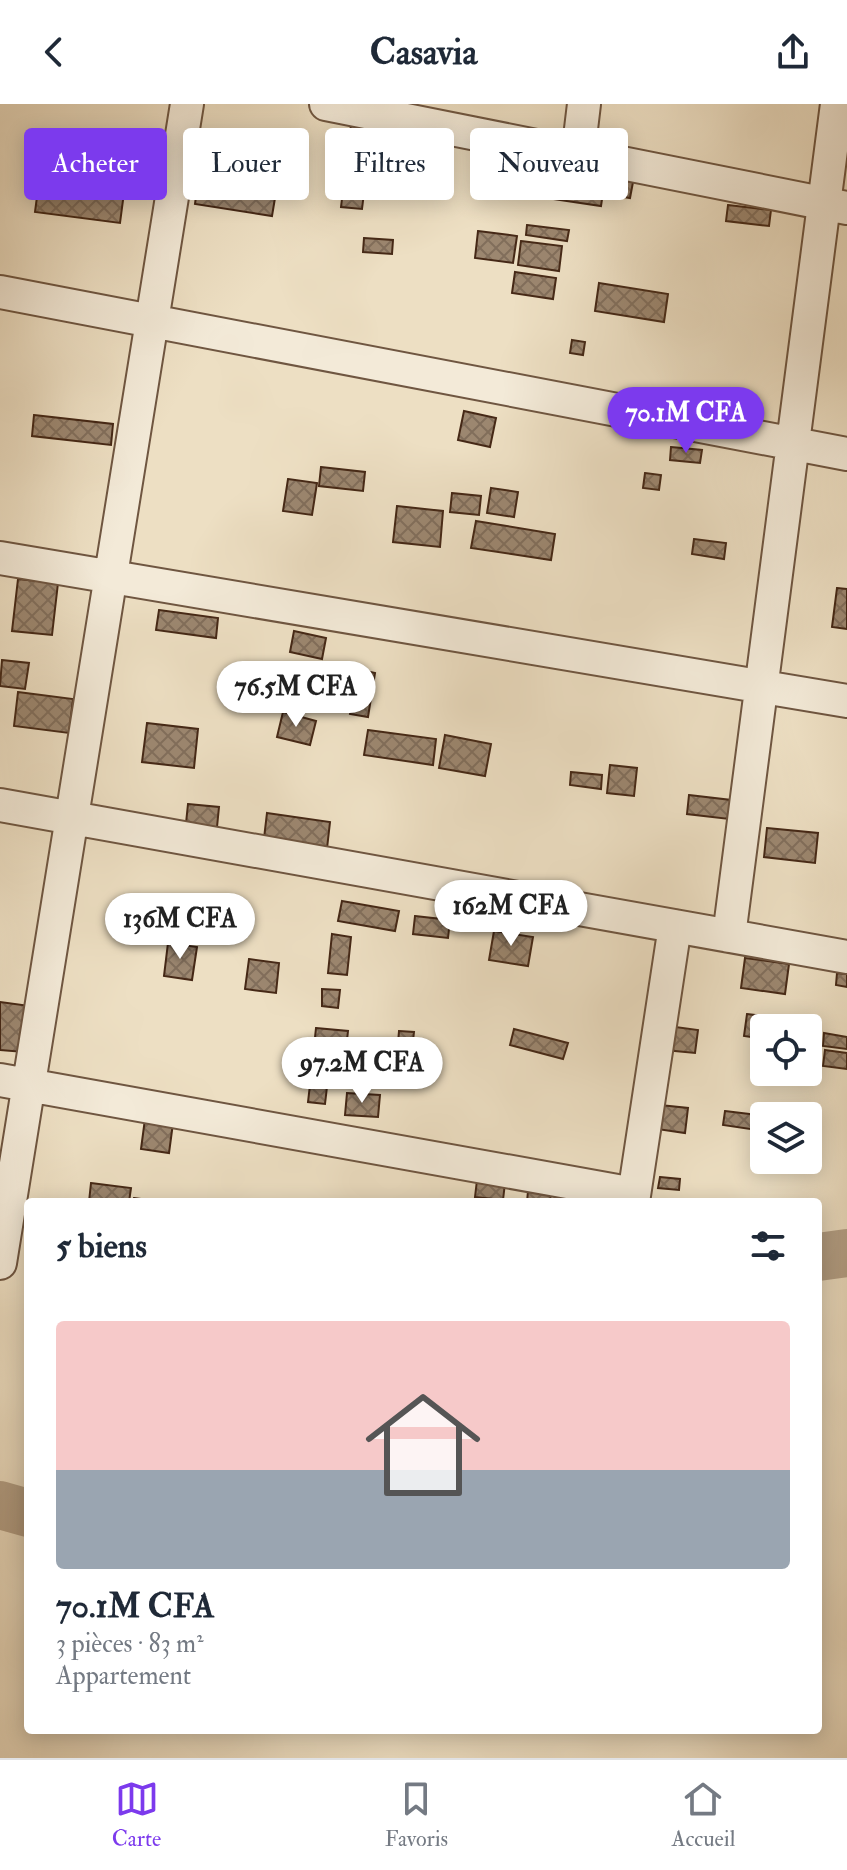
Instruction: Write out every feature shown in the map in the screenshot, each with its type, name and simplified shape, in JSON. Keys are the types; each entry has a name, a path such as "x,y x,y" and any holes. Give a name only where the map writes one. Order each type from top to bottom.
{"street":[{"path":"0,1263 14,1084 74,818 187,104"},
{"path":"330,104 470,132"},
{"path":"581,128 584,104"},
{"path":"729,936 794,443 835,206 837,104"},
{"path":"628,164 835,206"},
{"path":"0,292 847,454"},
{"path":"0,558 847,701"},
{"path":"0,805 847,957"},
{"path":"14,1084 634,1198 675,926"}],"building":[{"path":"628,181 633,182 628,198"},
{"path":"37,200 123,200 120,223 35,212"},
{"path":"196,200 275,200 272,216 195,204"},
{"path":"342,200 363,200 362,209 341,207"},
{"path":"560,200 602,200 601,206"},
{"path":"728,205 771,210 769,226 726,221"},
{"path":"527,225 569,230 567,241 526,235"},
{"path":"478,231 517,236 513,263 475,258"},
{"path":"364,238 393,240 392,254 363,252"},
{"path":"521,241 562,246 559,271 518,265"},
{"path":"515,272 556,278 553,299 512,293"},
{"path":"599,283 668,294 664,322 595,311"},
{"path":"572,340 585,342 583,355 570,353"},
{"path":"464,411 496,418 490,447 458,440"},
{"path":"34,415 113,424 111,445 32,436"},
{"path":"671,447 702,450 700,463 670,460"},
{"path":"321,467 365,472 363,491 319,486"},
{"path":"645,473 661,475 659,490 643,488"},
{"path":"288,479 317,483 312,515 283,511"},
{"path":"491,488 518,492 514,517 487,513"},
{"path":"452,493 481,496 479,515 450,512"},
{"path":"397,506 443,511 440,547 393,542"},
{"path":"476,521 555,534 551,560 471,548"},
{"path":"694,539 726,543 724,559 692,554"},
{"path":"18,579 58,583 52,635 12,631"},
{"path":"837,588 847,589 847,629 832,627"},
{"path":"159,610 218,618 216,638 156,630"},
{"path":"294,631 326,638 322,659 290,652"},
{"path":"2,660 29,663 25,689 0,686"},
{"path":"357,669 375,673 368,717 350,714"},
{"path":"18,692 73,699 69,733 14,726"},
{"path":"283,712 316,721 310,745 277,737"},
{"path":"147,723 198,729 194,768 142,762"},
{"path":"368,730 436,739 433,765 364,755"},
{"path":"445,735 491,744 485,776 439,768"},
{"path":"610,765 637,768 634,796 607,793"},
{"path":"571,772 602,775 601,789 570,785"},
{"path":"689,795 731,800 729,819 687,814"},
{"path":"188,804 219,807 216,837 185,833"},
{"path":"267,813 330,822 326,857 263,847"},
{"path":"767,828 818,833 815,863 764,857"},
{"path":"342,901 399,911 395,931 338,921"},
{"path":"415,916 450,920 448,938 413,934"},
{"path":"494,931 533,937 528,966 489,960"},
{"path":"332,934 351,937 347,975 328,973"},
{"path":"168,943 197,947 192,980 164,976"},
{"path":"745,958 789,964 785,994 741,988"},
{"path":"249,959 279,963 276,993 245,989"},
{"path":"837,973 847,974 847,987 836,985"},
{"path":"322,989 340,990 338,1008 322,1006"},
{"path":"0,1002 30,1006 24,1052 0,1050"},
{"path":"747,1014 750,1014 750,1037 744,1036"},
{"path":"668,1026 698,1030 695,1053 665,1050"},
{"path":"316,1028 348,1031 345,1059 313,1056"},
{"path":"514,1029 568,1043 563,1059 510,1045"},
{"path":"399,1031 414,1032 411,1058 397,1056"},
{"path":"824,1033 847,1037 847,1049 823,1046"},
{"path":"825,1050 847,1053 847,1069 823,1066"},
{"path":"313,1059 330,1061 325,1104 308,1102"},
{"path":"347,1093 380,1095 378,1117 345,1115"},
{"path":"660,1105 688,1108 685,1133 657,1129"},
{"path":"725,1111 750,1114 750,1129 723,1125"},
{"path":"145,1119 173,1123 169,1153 141,1149"},
{"path":"660,1177 680,1179 679,1190 658,1188"},
{"path":"477,1180 505,1183 503,1198 475,1197"},
{"path":"91,1183 131,1188 130,1198 89,1198"},
{"path":"528,1191 551,1193 550,1198 527,1198"}],"waterway":[{"path":"822,1256 847,1253"},
{"path":"0,1505 24,1512"}]}
